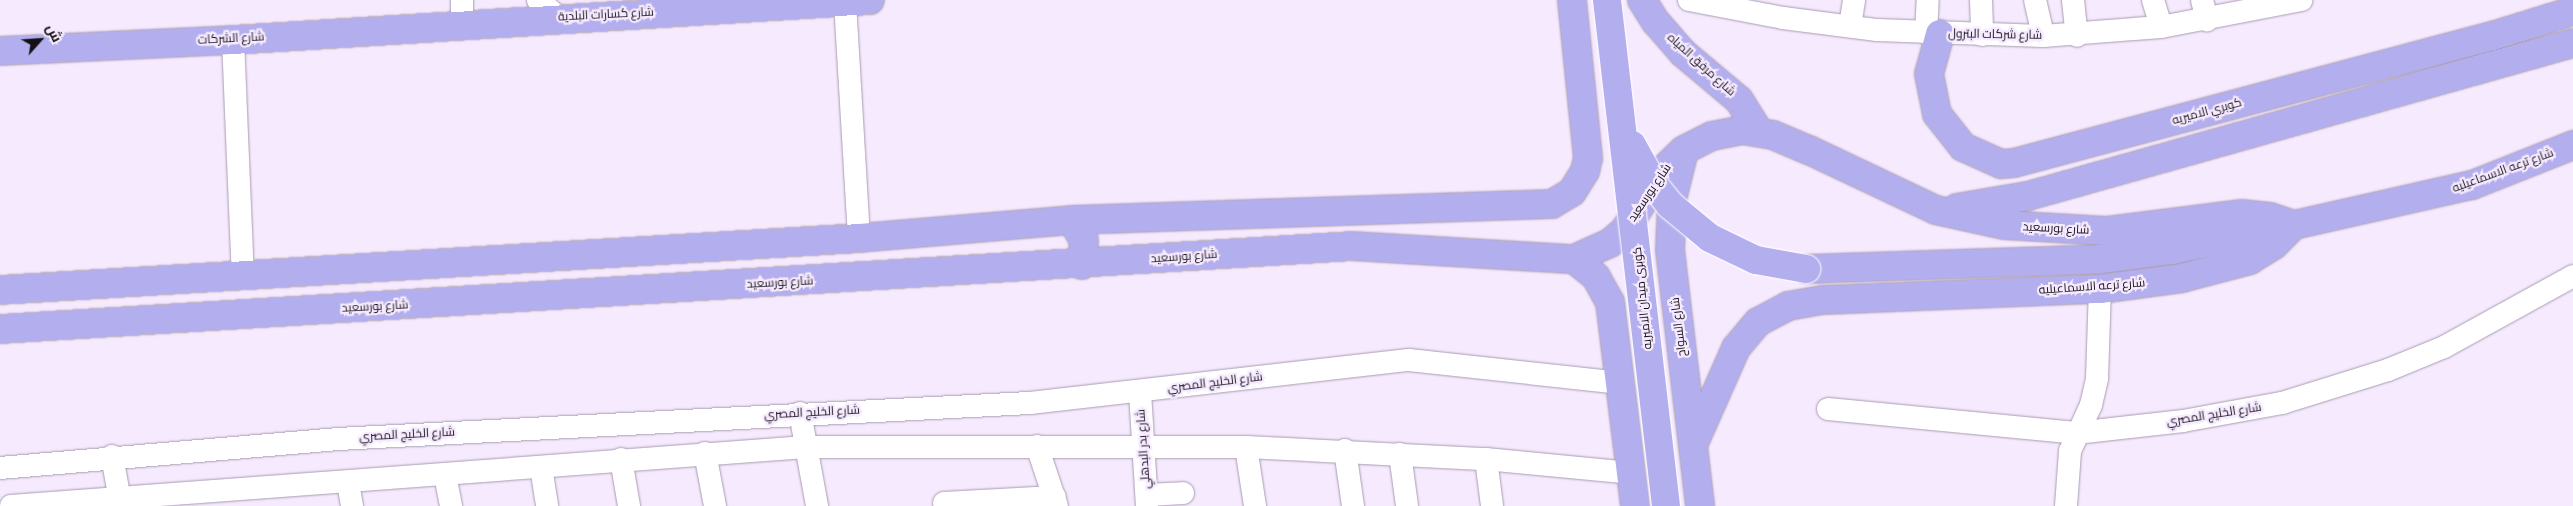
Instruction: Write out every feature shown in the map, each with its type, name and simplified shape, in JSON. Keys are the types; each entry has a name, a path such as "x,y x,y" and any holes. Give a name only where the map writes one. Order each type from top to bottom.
{"main road":[{"path":"0,290 243,277 859,238 1072,220 1540,206 1563,199 1579,182 1588,158 1572,0"},
{"name":"كوبرى ميدان الاميريه","path":"1607,0 1623,115 1666,506"},
{"name":"شارع مرفق المياه","path":"1642,0 1656,22 1683,53 1739,100 1758,131"},
{"name":"شارع كسارات البلدية","path":"462,11 858,1"},
{"name":"كوبري الاميريه","path":"1933,33 1929,74 1937,114 1963,146 2001,164 2492,36 2573,10"},
{"name":"شارع الشركات","path":"0,50 233,40 462,11"},
{"path":"1936,210 2028,196 2505,64 2573,43"},
{"path":"1623,115 1641,163 1654,185 1689,223 1724,246 1756,260 1806,269 2100,259 2171,250 2294,225"},
{"name":"شارع بورسعيد","path":"0,329 1082,265 1352,246 1574,259 1610,243 1625,230 1662,171 1684,150 1712,136 1742,130 1758,131 1809,150 1936,210 2004,225 2073,232 2140,229 2242,214 2270,217 2294,225"},
{"name":"شارع ترعه الاسماعيليه","path":"1693,445 1736,348 1758,322 1788,306 1822,300 2100,289 2182,278 2236,265 2274,245 2294,225 2472,184 2573,146"},
{"name":"شارع السواح","path":"1684,150 1677,174 1670,224 1676,307 1700,506"},
{"path":"1130,218 1130,245 1140,260"},
{"path":"1072,220 1084,241 1082,265"},
{"path":"1574,259 1596,277 1610,302 1622,383 1635,506"},
{"path":"1610,302 1615,293 1631,282 1650,281 1667,290 1676,307"}],"street":[{"name":"شارع شركات البترول","path":"1689,0 1785,9 1850,26 1933,33 2043,36 2077,36 2161,27 2204,10 2301,0"},
{"path":"1850,26 1854,0"},
{"path":"1928,0 1933,33"},
{"path":"1981,0 1982,35"},
{"path":"2035,0 2043,36"},
{"path":"2073,0 2077,36"},
{"path":"2153,0 2161,27"},
{"path":"858,1 859,238"},
{"path":"233,40 243,277"},
{"name":"شارع الخليج المصري","path":"1828,409 2076,433 2182,421 2282,403 2336,387 2444,347 2573,276"},
{"path":"2066,506 2070,451 2076,433 2088,412 2097,378 2100,289"},
{"name":"شارع الخليج المصري","path":"0,468 112,456 800,413 1030,403 1409,360 1622,383"},
{"name":"شارع بدر البدهلي","path":"1140,392 1147,500"},
{"path":"800,413 817,506"},
{"path":"11,506 120,502 621,459 806,447 1143,444 1246,446 1486,458 1632,473"},
{"path":"944,503 1056,502 1037,446"},
{"path":"1246,446 1255,506"},
{"path":"1345,450 1353,506"},
{"path":"705,453 715,506"},
{"path":"1400,454 1406,506"},
{"path":"112,456 120,502"},
{"path":"1486,458 1492,506"},
{"path":"621,459 629,506"},
{"path":"541,467 547,506"},
{"path":"446,475 451,506"},
{"path":"348,483 352,506"},
{"path":"1147,500 1183,493"}]}
